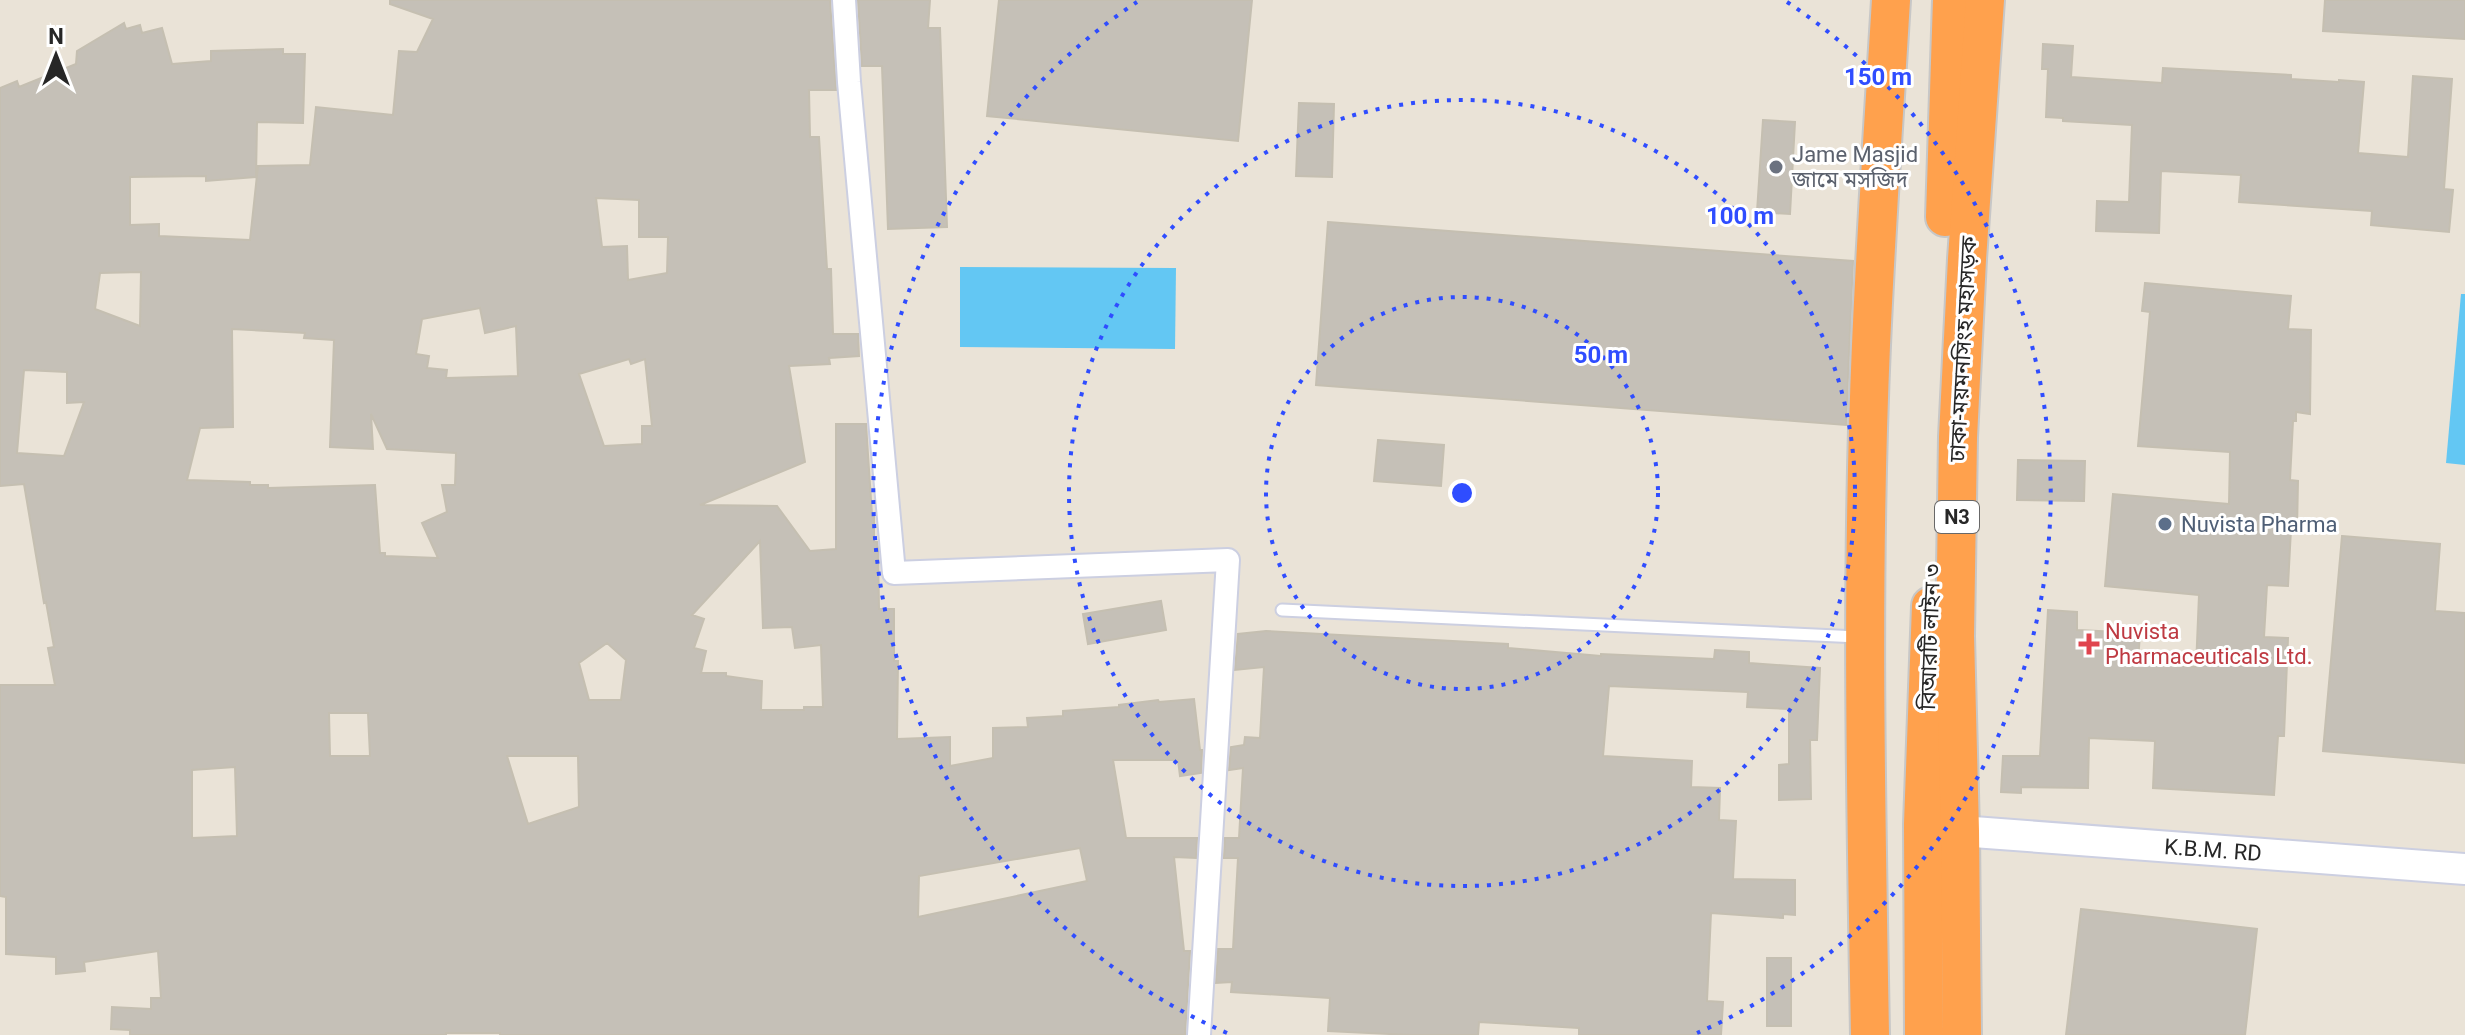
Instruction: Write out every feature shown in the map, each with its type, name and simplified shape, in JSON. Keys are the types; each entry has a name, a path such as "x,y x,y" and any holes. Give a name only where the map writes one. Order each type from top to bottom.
{"highway":[{"path":"1870,1035 1867,638 1871,346 1891,0"},
{"name":"বিআরটি লাইন ৩","path":"1924,1035 1923,824 1952,0"},
{"name":"ঢাকা-ময়মনসিংহ মহাসড়ক","path":"1962,1035 1955,636 1958,437 1985,0"}],"street":[{"path":"844,0 894,573 1228,560 1199,1035"},
{"name":"K.B.M. RD","path":"1960,831 2465,869"}],"lane":[{"path":"1282,610 1867,638"}],"water":[{"path":"960,267 1176,268 1175,349 960,347"},
{"path":"2461,294 2465,294 2465,465 2446,463"}],"building":[{"path":"390,0 830,0 836,90 809,90 810,137 819,137 827,269 831,269 833,334 858,334 859,356 829,358 830,364 789,366 805,462 700,505 777,506 810,551 836,549 836,424 866,424 874,542 877,542 878,549 879,609 894,609 894,661 898,661 897,739 950,737 950,766 993,758 993,728 1028,727 1027,718 1063,716 1063,711 1119,707 1158,700 1194,699 1202,750 1201,773 1180,776 1178,760 1113,760 1126,838 1197,838 1196,858 1174,857 1184,951 1190,951 1185,1035 130,1035 130,1030 111,1029 112,1007 151,1009 151,998 161,998 158,951 84,962 85,971 56,974 56,957 6,954 6,897 0,896 0,685 55,685 48,648 54,647 24,484 0,486 0,88 17,81 19,87 76,64 77,51 124,23 126,29 140,25 142,33 162,28 172,64 211,61 211,51 283,49 283,54 305,54 303,123 257,122 256,177 206,181 206,176 130,177 130,225 159,224 159,236 250,240 258,166 310,165 316,107 393,115 399,51 417,52 433,19 390,4","holes":["596,198 639,200 639,237 668,237 667,273 628,280 627,246 602,247","141,272 140,326 95,309 100,273","480,308 485,333 516,326 518,376 446,378 447,370 427,368 429,356 416,354 422,319","232,329 305,333 304,338 334,340 330,447 373,449 371,414 387,449 456,453 455,485 442,485 447,512 422,523 438,558 385,556 385,553 380,553 375,485 268,488 268,485 250,485 250,482 187,480 200,428 233,427","629,359 631,364 645,359 652,426 642,426 642,444 604,446 579,374","24,370 67,372 67,403 84,402 64,456 17,453","760,541 763,628 792,627 795,648 821,645 823,707 761,710 762,681 726,676 726,673 701,673 706,651 694,648 704,619 692,615","607,643 626,660 621,700 589,700 579,663","329,713 368,713 370,756 330,756","507,756 578,756 579,807 528,824","235,767 237,836 192,838 192,770","1080,848 1087,881 918,917 919,876"]},
{"path":"858,0 930,0 928,28 940,28 947,227 888,229 882,66 862,66"},
{"path":"999,0 1252,0 1238,141 987,116"},
{"path":"2325,0 2465,0 2465,39 2323,31"},
{"path":"2043,44 2073,46 2071,77 2162,83 2163,68 2364,82 2358,153 2408,157 2413,76 2452,79 2444,189 2453,190 2449,232 2371,225 2372,211 2239,202 2241,175 2161,171 2159,233 2096,231 2097,201 2129,202 2132,125 2063,121 2063,118 2046,117 2048,69 2042,69"},
{"path":"1299,103 1334,104 1332,177 1296,176"},
{"name":"Jame Masjid জামে মসজিদ","path":"1763,120 1795,122 1790,214 1757,212"},
{"path":"1328,222 1853,261 1846,425 1316,385"},
{"path":"2145,283 2291,296 2288,329 2311,330 2310,414 2296,412 2296,421 2293,421 2290,480 2298,481 2297,529 2291,529 2288,586 2267,585 2264,637 2288,638 2284,736 2278,736 2274,795 2153,788 2155,741 2089,738 2088,788 2021,787 2021,793 2001,792 2003,756 2040,756 2048,610 2077,612 2077,630 2140,633 2138,663 2196,667 2199,595 2105,586 2113,494 2229,504 2230,452 2138,446 2150,312 2142,311"},
{"path":"1378,440 1444,445 1441,486 1374,481"},
{"path":"2018,460 2085,461 2084,501 2017,500"},
{"path":"2342,536 2440,544 2435,611 2465,613 2465,763 2323,751"},
{"path":"1161,601 1166,630 1088,644 1083,614"},
{"path":"1266,631 1508,644 1508,648 1601,656 1714,659 1715,650 1749,652 1749,663 1820,668 1817,740 1810,740 1811,799 1779,800 1779,765 1789,764 1789,709 1747,707 1748,692 1609,686 1603,756 1692,761 1691,787 1720,788 1719,820 1736,821 1733,879 1795,880 1795,915 1783,914 1783,918 1711,913 1707,1001 1723,1002 1721,1035 1579,1035 1579,1028 1479,1022 1478,1035 1328,1031 1330,998 1231,992 1232,982 1216,983 1218,949 1233,949 1238,858 1224,858 1225,838 1239,838 1243,768 1229,770 1231,747 1244,745 1245,737 1260,738 1264,667 1235,670 1238,634"},
{"path":"2081,909 2257,929 2245,1035 2066,1035"},
{"path":"1767,958 1791,958 1791,1026 1767,1026"}],"place":[{"name":"Jame Masjid জামে মসজিদ","path":"1776,167"},
{"name":"Nuvista Pharma","path":"2165,524"},
{"name":"Nuvista Pharmaceuticals Ltd.","path":"2089,644"}]}
